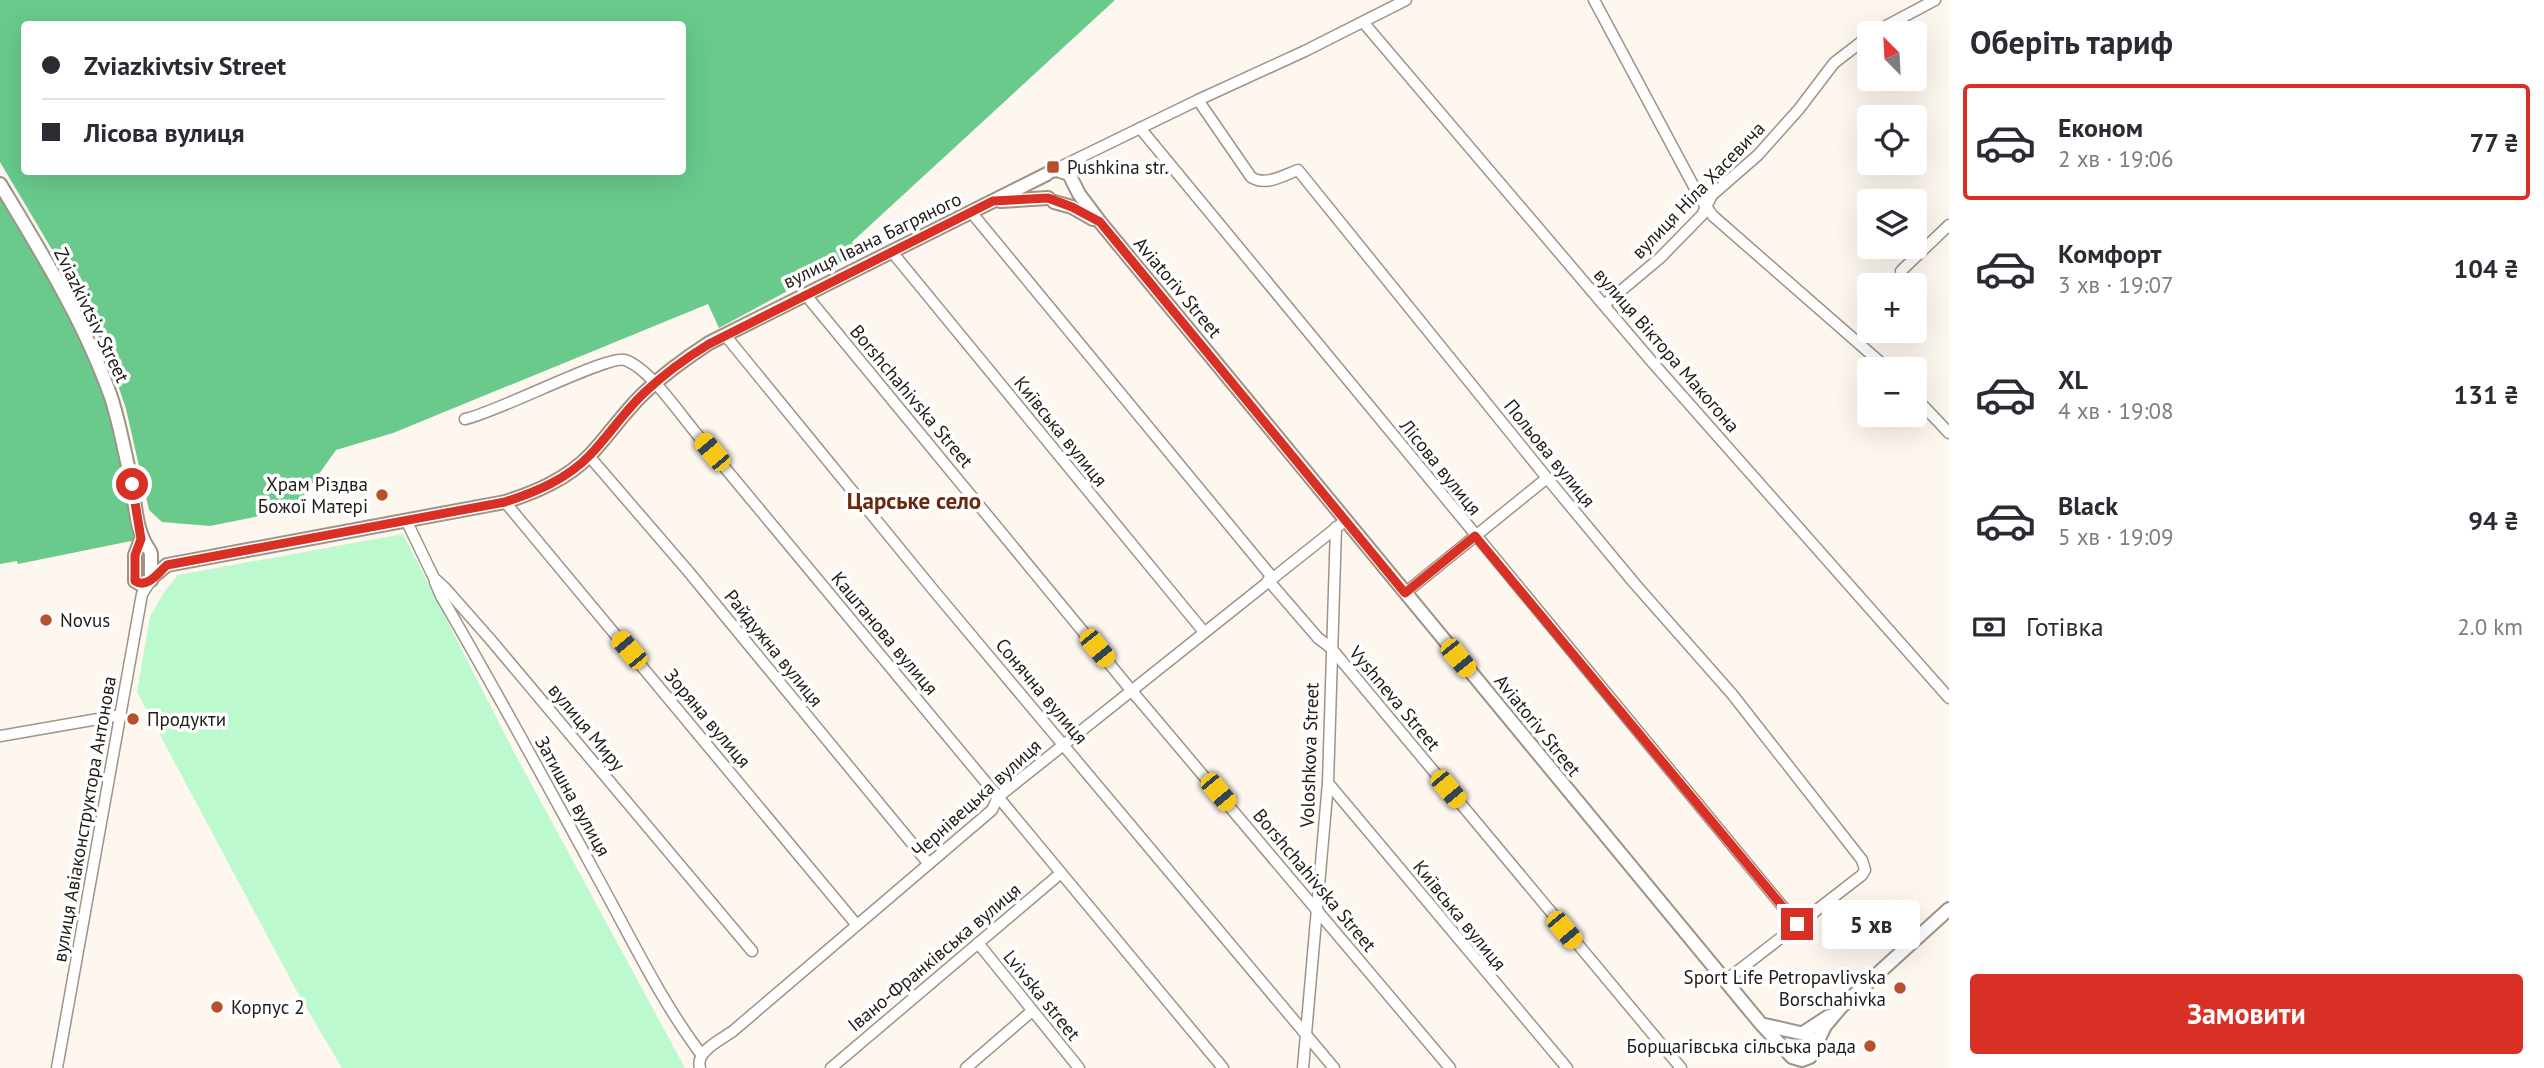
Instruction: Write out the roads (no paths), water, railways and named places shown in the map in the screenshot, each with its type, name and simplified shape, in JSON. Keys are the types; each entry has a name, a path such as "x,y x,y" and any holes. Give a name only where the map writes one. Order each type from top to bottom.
{"main road":[{"path":"1063,171 1073,182 1068,198 1051,200 1042,186 1049,173 1063,171"},
{"name":"вулиця Івана Багряного","path":"151,579 167,565 505,502 544,488 575,469 654,384 689,356 805,294 1049,173"},
{"name":"Aviatoriv Street","path":"1073,182 1100,222 1341,523 1405,593 1795,1062"},
{"name":"Zviazkivtsiv Street","path":"0,184 44,257 76,318 111,399 132,484 141,539 151,553"},
{"name":"вулиця Івана Багряного","path":"993,201 1051,200"},
{"name":"Aviatoriv Street","path":"1051,200 1072,207 1100,222"},
{"path":"141,539 136,552 135,581 140,584 151,579 151,553"},
{"path":"136,552 146,548 167,565"},
{"path":"1840,1007 1825,1026 1807,1059 1795,1062 1788,1042 1792,1035 1802,1033 1840,1007 1949,909"},
{"path":"1761,1024 1778,1030 1802,1033 1812,1038 1815,1048 1814,1068"}],"street":[{"name":"вулиця Івана Багряного","path":"1049,173 1363,22 1391,3 1406,0"},
{"path":"1594,0 1706,207 1722,226 1874,357"},
{"name":"вулиця Ніла Хасевича","path":"1897,21 1935,0"},
{"name":"вулиця Віктора Макогона","path":"1363,22 1653,363 1949,698"},
{"name":"вулиця Ніла Хасевича","path":"1605,304 1660,258 1702,215 1712,195 1758,155 1799,109 1834,63 1857,46"},
{"name":"Польова вулиця","path":"1198,100 1251,177 1265,182 1298,170 1547,478 1635,584 1732,694 1862,860 1865,870 1862,875 1797,924"},
{"name":"Лісова вулиця","path":"1140,128 1797,924"},
{"path":"1073,182 1074,170 1088,153"},
{"name":"Vyshneva Street","path":"971,212 1318,638 1331,648 1681,1068"},
{"path":"1901,271 1949,225"},
{"name":"Київська вулиця","path":"892,251 1203,632"},
{"name":"Borshchahivska Street","path":"805,294 1131,690 1450,1068"},
{"name":"Сонячна вулиця","path":"725,335 1334,1068"},
{"name":"Каштанова вулиця","path":"465,419 504,407 607,360 625,360 638,368 1223,1068"},
{"path":"1927,410 1949,433"},
{"name":"Райдужна вулиця","path":"589,456 688,571 929,864"},
{"path":"1405,593 1547,478"},
{"name":"Зоряна вулиця","path":"505,502 856,924"},
{"name":"вулиця Миру","path":"406,520 434,578 499,649 752,951"},
{"name":"Чернівецька вулиця","path":"701,1054 733,1031 992,810 998,797 1341,523"},
{"name":"Voloshkova Street","path":"1303,1068 1328,783 1331,648 1341,523"},
{"name":"Затишна вулиця","path":"434,578 441,596 683,1031 701,1054"},
{"name":"вулиця Авіаконструктора Антонова","path":"57,1068 142,594 151,579"},
{"path":"135,581 142,594"},
{"path":"0,736 121,715"},
{"name":"Київська вулиця","path":"1328,783 1567,1068"},
{"name":"Івано-Франківська вулиця","path":"831,1068 1061,873"},
{"path":"1726,981 1797,924"},
{"name":"Lvivska street","path":"978,943 1079,1068"},
{"path":"966,1068 1032,1011"},
{"path":"700,1068 698,1063 701,1054"}],"place":[{"name":"Pushkina str.","path":"1053,167"},
{"name":"Храм Різдва Божої Матері","path":"382,495"},
{"name":"Novus","path":"46,620"},
{"name":"Продукти","path":"133,719"},
{"name":"Sport Life Petropavlivska Borschahivka","path":"1900,988"},
{"name":"Корпус 2","path":"217,1007"},
{"name":"Борщагівська сільська рада","path":"1870,1046"}],"district":[{"name":"Царське село","path":"914,500"}]}
